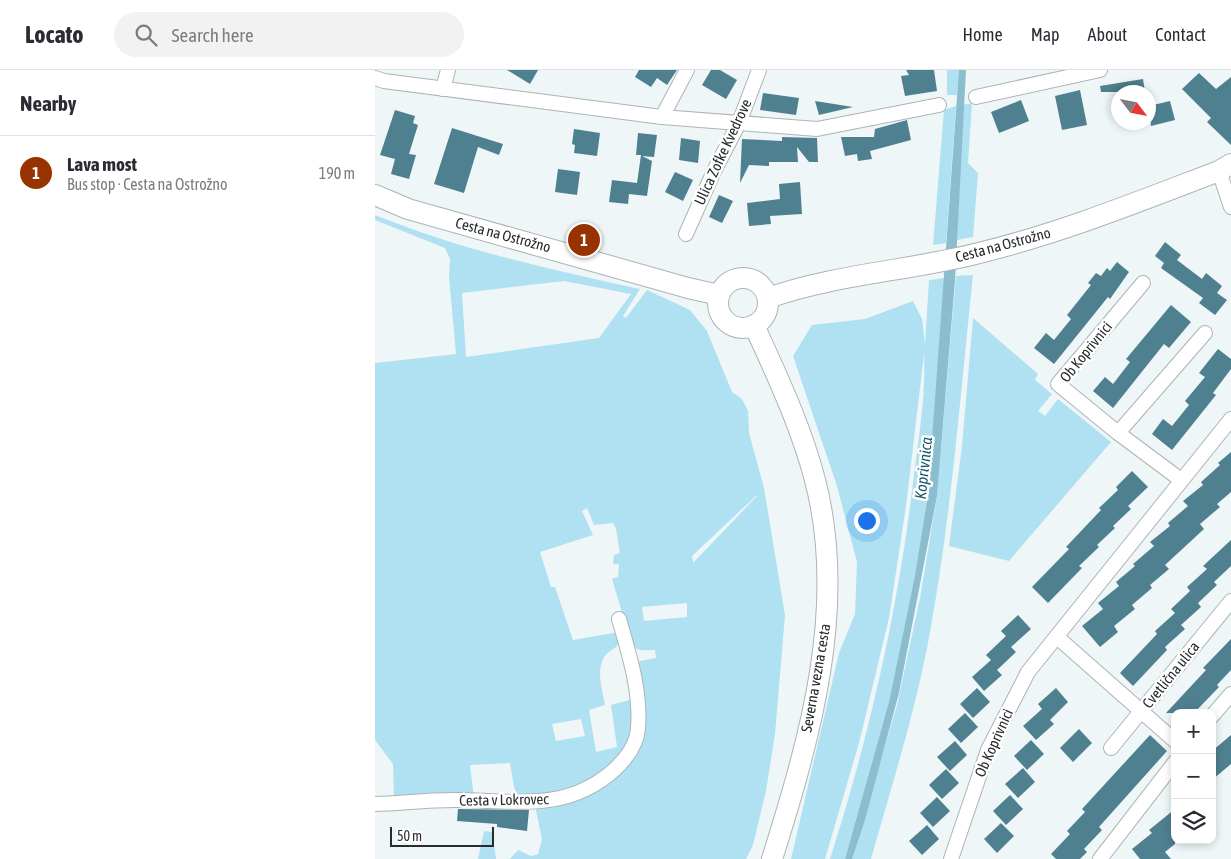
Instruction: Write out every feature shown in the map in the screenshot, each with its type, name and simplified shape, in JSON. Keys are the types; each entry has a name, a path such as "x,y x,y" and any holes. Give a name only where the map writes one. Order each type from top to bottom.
{"street":[{"path":"443,89 448,70"},
{"path":"662,117 687,70"},
{"name":"Ulica Zofke Kvedrove","path":"686,234 714,171 739,123 759,70"},
{"path":"976,97 1100,70"},
{"path":"375,78 383,81 662,117 817,129 939,105"},
{"path":"1225,168 1231,207"},
{"name":"Cesta na Ostrožno","path":"768,298 802,286 978,254 1066,228 1225,168"},
{"name":"Cesta na Ostrožno","path":"375,194 427,214 688,288 719,295"},
{"path":"746,278 760,284 768,298 766,314 754,325 739,328 724,319 718,303 719,295 729,282 746,278"},
{"name":"Ob Koprivnici","path":"1143,283 1058,384 1118,433 1181,480"},
{"name":"Severna vezna cesta","path":"754,325 792,411 815,481 829,564 826,639 798,776 772,859"},
{"path":"1118,433 1205,333"},
{"name":"Ob Koprivnici","path":"951,859 988,750 1005,713 1028,672 1231,419"},
{"name":"Cvetlična ulica","path":"1111,748 1231,601"},
{"name":"Cesta v Lokrovec","path":"375,804 446,800 535,802 569,797 603,780 622,762 633,747 638,729 637,696 633,669 619,619"},
{"path":"1057,637 1171,737"},
{"path":"1216,711 1231,694"},
{"path":"1100,859 1171,767"}],"shaded area":[{"path":"947,70 959,70 957,95 947,95"},
{"path":"959,70 966,70 955,281 937,496 899,693 865,820 852,859 845,859 889,702 915,575 928,494"},
{"path":"972,103 968,163 978,173 973,237 957,240 963,105"},
{"path":"956,106 946,243 933,245 944,110"},
{"path":"375,215 472,249 640,289 623,316 626,318 647,290 690,310 707,331 732,392 742,399 748,411 749,433 764,488 785,615 775,734 766,791 753,845 746,859 510,859 518,850 531,856 538,854 542,839 535,806 565,800 592,789 615,773 632,753 640,729 639,698 635,668 640,661 656,658 655,650 638,649 631,642 612,579 618,577 619,564 613,564 614,555 620,553 616,529 613,523 594,525 587,508 582,511 593,535 540,552 551,587 555,587 573,640 619,632 617,646 608,653 601,667 600,678 605,705 589,710 596,752 617,747 611,705 633,699 634,730 629,746 619,760 605,772 588,783 552,796 534,799 518,798 510,763 470,765 474,798 446,797 394,801 393,764 375,740 375,363 456,354 449,277 450,259 445,248 375,220","holes":["564,281 631,294 599,338 466,357 462,293","756,496 757,496 693,563 692,556","687,603 687,617 644,621 642,607","581,719 585,736 556,741 552,724"]},
{"path":"973,275 949,505 928,643 902,752 871,859 852,859 897,705 920,598 937,496 956,276"},
{"path":"945,278 928,494 915,575 889,703 845,859 830,859 870,717 900,573 920,430 924,384 924,354 906,506 889,618 859,743 825,859 791,859 839,653 855,614 857,562 837,486 793,356 812,325 865,319 913,301 922,319 925,344 929,280"},
{"path":"973,318 1038,374 1035,380 1052,394 1038,411 1045,416 1058,399 1111,442 1009,561 949,546 962,446"},
{"path":"484,831 492,832 496,859 478,859"}],"building":[{"path":"507,70 538,70 530,84"},
{"path":"639,70 677,70 667,85 657,78 651,87 635,77"},
{"path":"711,70 720,70 737,80 726,99 702,85"},
{"path":"906,70 934,70 937,91 905,96 901,76 909,75"},
{"path":"1199,73 1216,89 1231,77 1231,145 1207,122 1211,118 1182,89"},
{"path":"1143,79 1144,85 1111,85 1111,92 1101,92 1100,86"},
{"path":"1080,90 1087,125 1062,130 1055,96"},
{"path":"763,93 799,98 796,115 760,110"},
{"path":"1021,100 1029,121 999,133 991,112"},
{"path":"815,101 853,107 819,115"},
{"path":"1170,101 1175,120 1156,125 1156,104"},
{"path":"395,110 415,116 413,123 418,125 409,154 416,155 409,179 391,174 395,159 380,155"},
{"path":"907,120 911,140 870,151 872,159 858,161 857,154 845,156 841,137 874,137 875,129"},
{"path":"452,128 503,144 499,155 478,147 464,193 434,184"},
{"path":"574,129 600,133 597,156 574,153 575,145 572,144"},
{"path":"638,133 657,135 654,157 642,156 652,161 647,196 629,194 628,204 609,202 612,180 637,183 641,155 636,155"},
{"path":"782,137 817,138 818,162 809,162 797,147 798,162 769,162 769,166 749,165 740,183 742,139 782,141"},
{"path":"681,138 700,141 698,163 679,160"},
{"path":"558,169 580,172 577,195 555,192"},
{"path":"675,172 693,180 683,201 665,192"},
{"path":"800,182 802,214 770,216 771,224 749,226 747,203 780,199 779,184"},
{"path":"719,195 733,201 722,223 709,217"},
{"path":"1165,242 1181,255 1177,260 1202,279 1206,273 1222,286 1217,293 1227,300 1215,315 1199,303 1203,298 1161,268 1164,263 1155,256"},
{"path":"1117,262 1129,272 1110,299 1108,297 1054,364 1034,348 1046,333 1054,340 1071,319 1067,315 1091,285 1088,283 1096,273 1101,276 1107,268 1110,271"},
{"path":"1171,305 1191,322 1169,348 1164,344 1113,408 1093,391 1105,377 1113,384 1130,362 1126,359"},
{"path":"1218,349 1231,359 1231,369 1213,393 1216,395 1172,450 1152,434 1163,419 1172,426 1189,405 1185,401 1205,377 1199,373"},
{"path":"1231,452 1231,492 1217,504 1220,507 1200,524 1204,529 1165,565 1169,569 1150,585 1152,588 1132,605 1135,609 1114,626 1118,632 1100,647 1082,626 1103,609 1098,603 1119,586 1116,582 1154,546 1150,542 1170,526 1168,523 1188,506 1183,501 1203,485 1201,482"},
{"path":"1132,471 1148,487 1128,506 1131,509 1097,545 1099,547 1079,566 1082,568 1048,603 1032,587 1069,549 1066,547 1101,510 1099,508 1118,490 1116,487"},
{"path":"1231,540 1231,566 1214,582 1217,585 1198,603 1201,607 1181,625 1185,629 1165,647 1167,650 1133,686 1120,673 1157,634 1155,631 1175,613 1171,609 1190,591 1187,587 1207,569 1203,566"},
{"path":"1018,615 1031,629 1011,647 1016,652 997,670 1002,675 984,691 972,677 991,660 986,655 1006,636 1001,631"},
{"path":"1231,639 1231,670 1217,685 1219,687 1198,709 1171,709 1171,713 1166,713 1206,670 1203,668"},
{"path":"977,688 990,702 973,718 960,704"},
{"path":"1056,688 1068,702 1050,720 1054,724 1036,740 1023,726 1042,709 1038,704"},
{"path":"965,713 978,727 961,743 948,729"},
{"path":"1079,729 1092,743 1073,762 1060,748"},
{"path":"1150,735 1167,751 1099,827 1102,830 1084,849 1087,852 1080,859 1056,859 1051,854 1070,834 1067,831 1085,812 1082,809"},
{"path":"1231,735 1231,764 1216,777 1216,754 1216,748"},
{"path":"1031,740 1044,754 1027,770 1014,756"},
{"path":"955,741 967,755 950,771 937,757"},
{"path":"1023,768 1035,782 1018,798 1005,784"},
{"path":"946,769 959,783 942,799 929,785"},
{"path":"1010,795 1023,809 1006,825 993,811"},
{"path":"937,797 950,811 933,827 920,813"},
{"path":"458,809 529,810 527,831 497,827 497,824 457,821"},
{"path":"1171,812 1171,844 1175,844 1165,852 1171,859 1140,859 1132,849 1152,833 1149,830"},
{"path":"1001,823 1014,836 997,853 984,839"},
{"path":"927,825 939,839 922,855 909,841"}],"place":[{"name":"Lava most","path":"584,240"}],"water label":[{"name":"Koprivnica","path":"923,468"}]}
